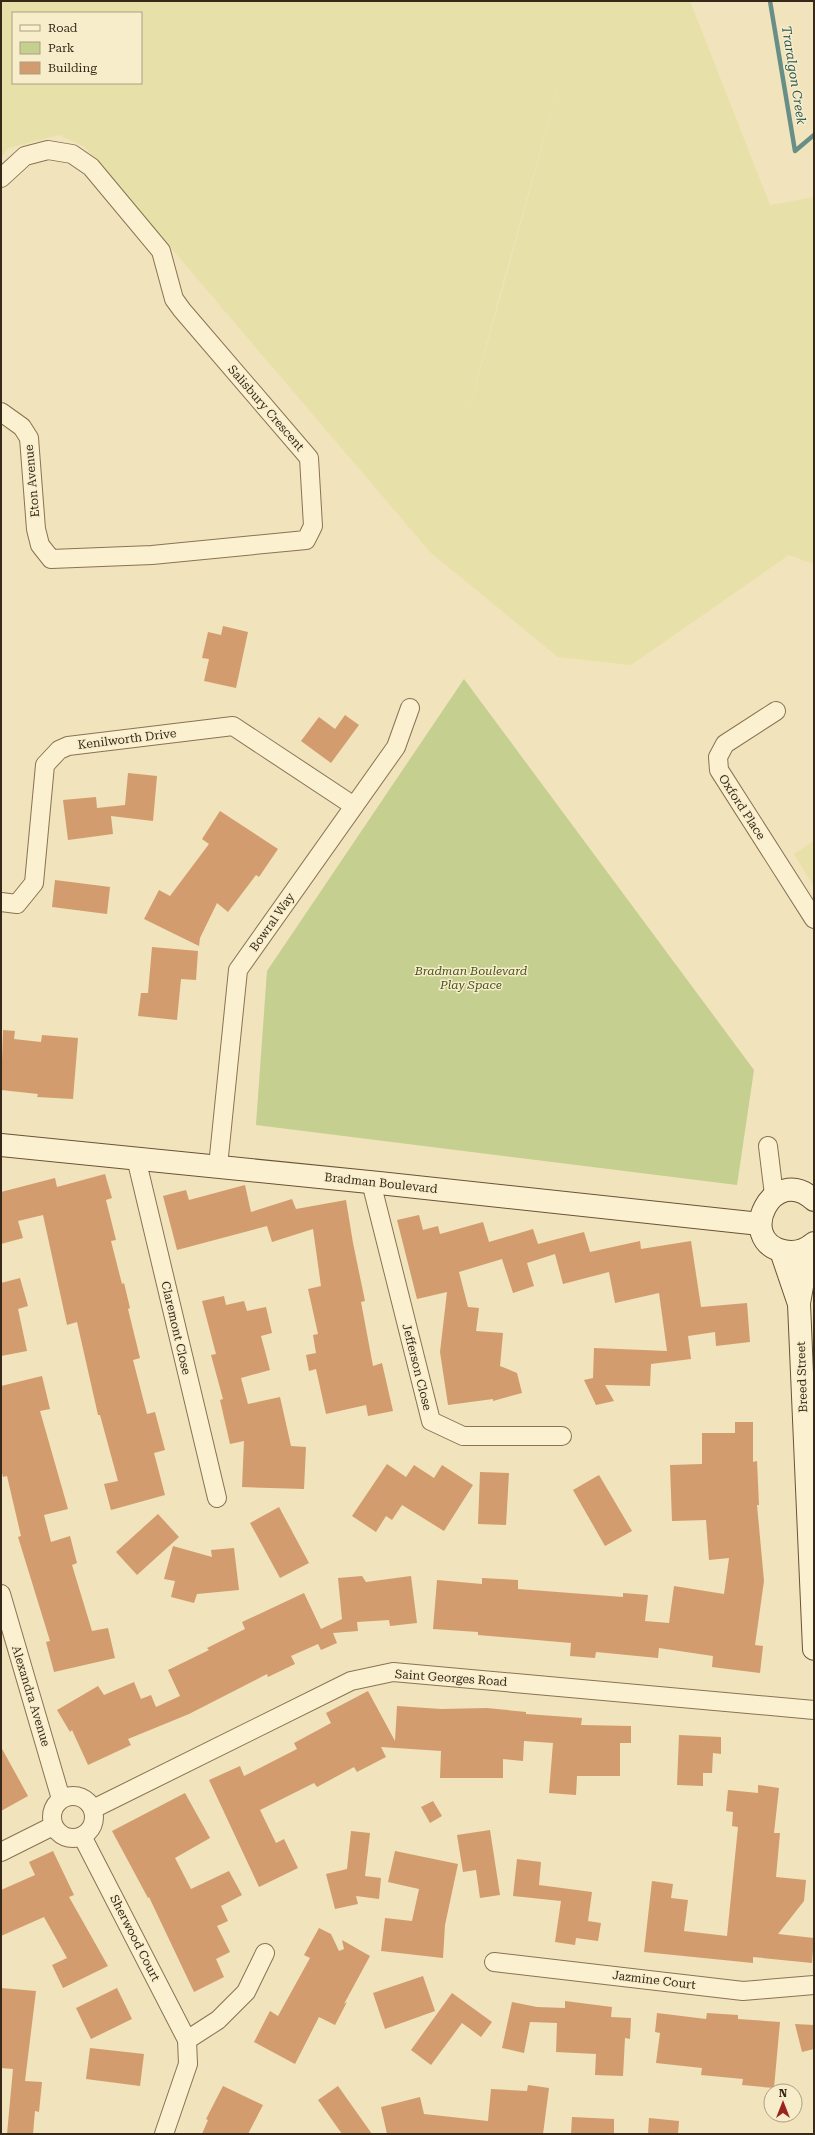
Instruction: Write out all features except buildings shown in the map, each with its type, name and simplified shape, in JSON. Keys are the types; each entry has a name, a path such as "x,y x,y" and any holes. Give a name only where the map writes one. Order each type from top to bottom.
{"street":[{"name":"Salisbury Crescent","path":"1,178 24,156 48,150 72,154 90,167 161,252 174,299 182,310 309,458 313,526 306,540 152,555 51,559"},
{"name":"Eton Avenue","path":"1,412 22,427 29,438 36,529 40,545 51,559"},
{"name":"Bowral Way","path":"218,1166 238,970 396,747 410,708"},
{"name":"Oxford Place","path":"776,710 725,744 718,757 719,770 814,919"},
{"name":"Kenilworth Drive","path":"1,902 17,904 34,882 45,765 60,750 68,746 233,726 354,806"},
{"name":"Bradman Boulevard","path":"1,1144 760,1224"},
{"path":"768,1146 774,1195"},
{"name":"Claremont Close","path":"136,1158 217,1498"},
{"name":"Jefferson Close","path":"370,1182 431,1421 463,1436 562,1436"},
{"path":"812,1245 800,1251 781,1251 767,1240 760,1224 763,1208 774,1195 792,1190 801,1192 814,1200"},
{"path":"799,1304 812,1245"},
{"name":"Breed Street","path":"781,1251 799,1304 814,1649"},
{"name":"Alexandra Avenue","path":"1,1594 4,1618 61,1798"},
{"name":"Saint Georges Road","path":"93,1809 352,1681 393,1672 814,1710"},
{"path":"76,1795 89,1803 93,1809 93,1825 82,1836 76,1838 63,1836 53,1826 52,1811 61,1798 76,1795"},
{"path":"1,1852 53,1826"},
{"name":"Sherwood Court","path":"82,1836 187,2040 188,2064 164,2134"},
{"path":"187,2040 218,2020 246,1992 265,1953"},
{"name":"Jazmine Court","path":"494,1962 743,1991 814,1986"}],"shaded area":[{"path":"1,1 690,1 770,205 814,197 814,564 789,555 631,665 558,657 430,552 85,147 59,135 8,148 1,158","holes":["561,78 461,439 500,294"]},
{"path":"814,841 814,887 794,854"}],"green space":[{"name":"Bradman Boulevard Play Space","path":"464,679 754,1070 737,1185 256,1125 267,971"}],"waterway":[{"name":"Traralgon Creek","path":"770,1 795,151 814,135"}]}
